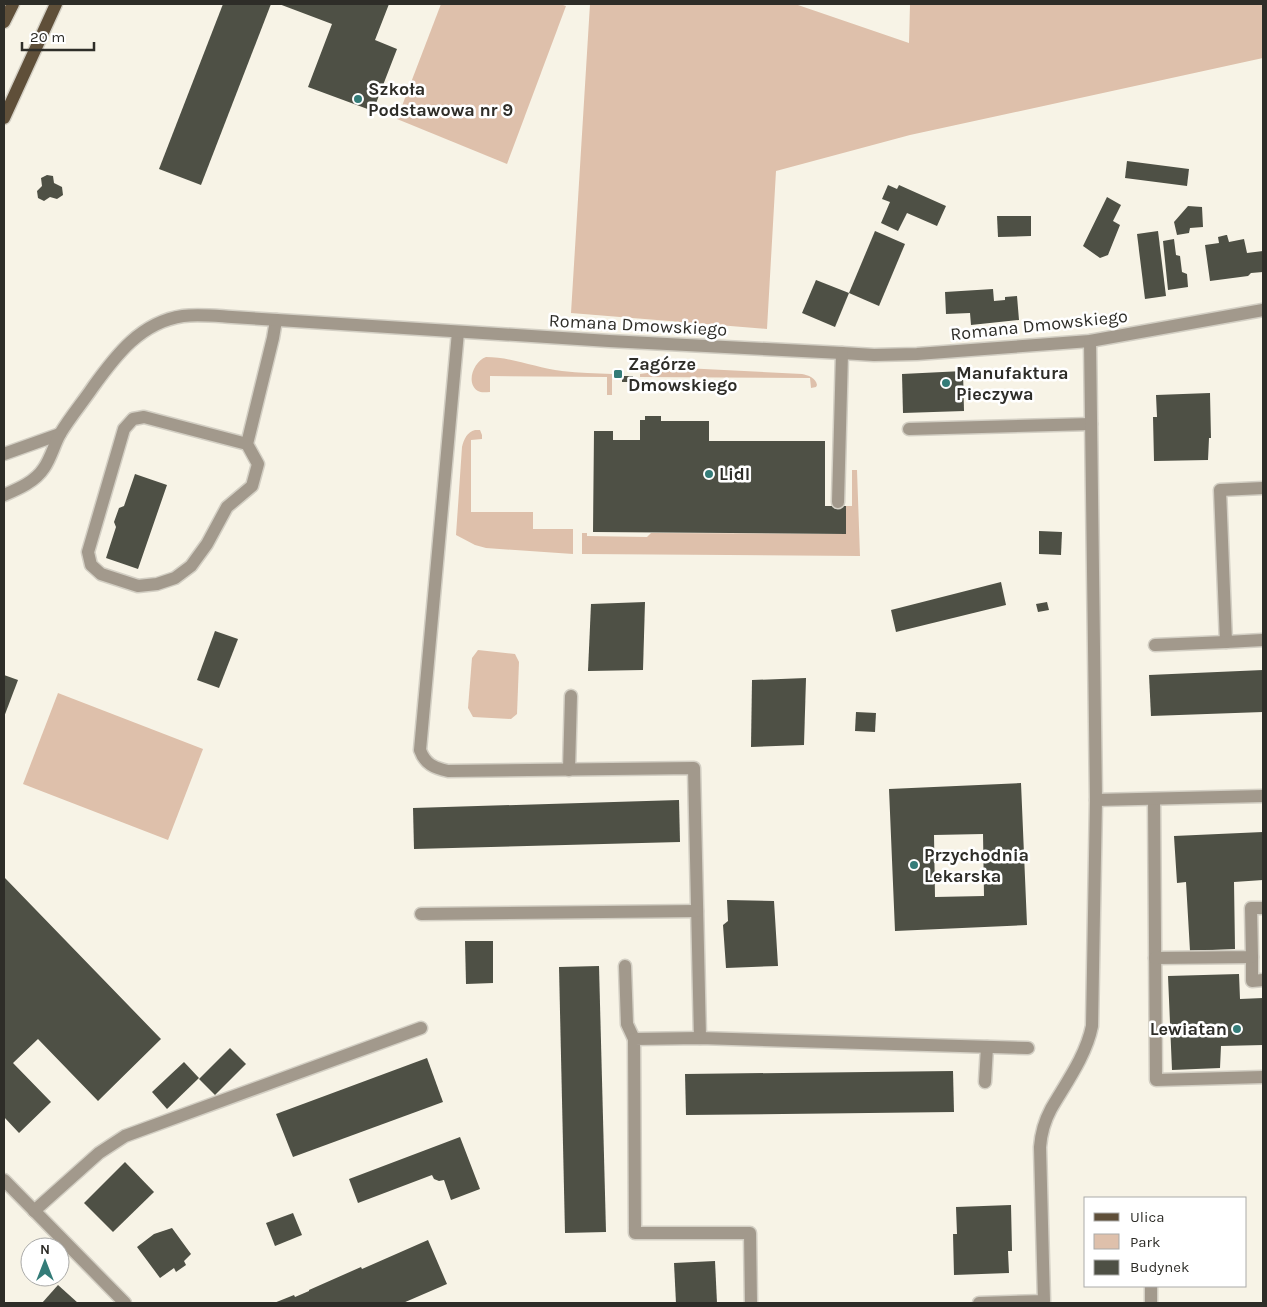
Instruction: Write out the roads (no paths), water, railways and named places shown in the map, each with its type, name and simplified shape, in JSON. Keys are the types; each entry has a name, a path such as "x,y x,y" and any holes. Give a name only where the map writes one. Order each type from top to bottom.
{"main road":[{"path":"4,22 13,4"},
{"path":"4,118 56,4"}],"street":[{"name":"Romana Dmowskiego","path":"4,495 20,488 44,469 60,434 119,352 146,329 163,321 182,316 200,315 609,341 874,355 917,354 1090,341 1263,310"},
{"path":"247,444 144,417 133,419 124,429 88,552 91,565 101,574 138,586 157,584 175,578 191,566 207,544 227,507 252,486 258,464 247,444 276,320"},
{"path":"458,332 420,750 422,757 437,768 448,771 694,768 700,1038"},
{"path":"979,1303 1044,1301 1040,1147 1042,1132 1046,1118 1085,1052 1092,1026 1096,800 1090,341"},
{"path":"838,502 842,352"},
{"path":"909,429 1091,424"},
{"path":"4,454 60,434"},
{"path":"1226,642 1220,490 1263,488"},
{"path":"1155,645 1263,640"},
{"path":"569,770 571,696"},
{"path":"1096,800 1263,796"},
{"path":"1154,799 1156,1080 1263,1077"},
{"path":"1263,908 1251,908 1252,981 1263,980"},
{"path":"421,914 697,911"},
{"path":"1155,958 1252,957"},
{"path":"625,966 627,1024 634,1039 635,1234 750,1233 751,1303"},
{"path":"34,1211 99,1153 125,1136 422,1028"},
{"path":"634,1039 700,1038 1028,1048"},
{"path":"986,1082 987,1047"},
{"path":"4,1180 125,1303"},
{"path":"1151,1287 1151,1303"}],"place":[{"name":"Szkoła Podstawowa nr 9","path":"358,99"},
{"name":"Zagórze Dmowskiego","path":"618,374"},
{"name":"Manufaktura Pieczywa","path":"946,383"},
{"name":"Lidl","path":"709,474"},
{"name":"Przychodnia Lekarska","path":"914,865"},
{"name":"Lewiatan","path":"1237,1029"}]}
